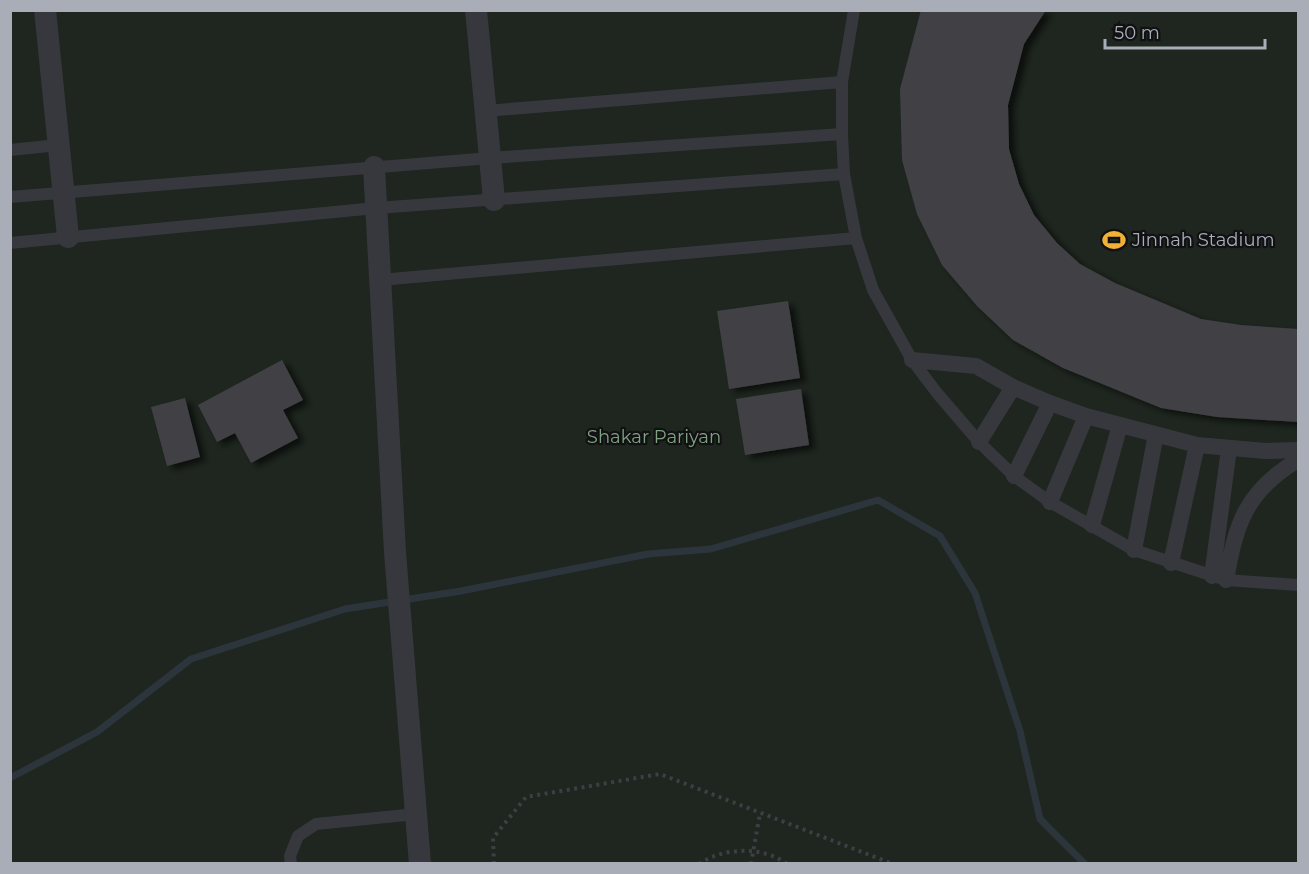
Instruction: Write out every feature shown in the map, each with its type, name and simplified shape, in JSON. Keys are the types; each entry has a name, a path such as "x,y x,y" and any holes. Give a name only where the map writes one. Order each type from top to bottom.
{"street":[{"path":"45,10 68,237"},
{"path":"476,10 494,200"},
{"path":"374,167 395,552 420,864"},
{"path":"912,360 976,366 1050,404 1086,416 1197,445 1266,451 1299,450"},
{"path":"979,442 1013,387"},
{"path":"1014,476 1050,404"},
{"path":"1050,502 1086,416"},
{"path":"1092,525 1120,425"},
{"path":"1134,550 1156,434"},
{"path":"1171,563 1197,445"},
{"path":"1219,578 1229,449"},
{"path":"1219,578 1243,514 1259,490 1280,471 1299,460"}],"lane":[{"path":"854,10 842,82 844,174 855,238 873,290 912,360 979,442 1014,476 1050,502 1134,550 1171,563 1219,578 1299,585"},
{"path":"485,111 842,82"},
{"path":"10,196 490,158 842,134"},
{"path":"10,150 58,145"},
{"path":"10,243 376,208 844,174"},
{"path":"380,280 855,238"},
{"path":"291,864 290,856 298,836 316,824 416,814"}],"path":[{"path":"494,864 493,838 526,796 660,774 893,864"},
{"path":"751,864 760,813"},
{"path":"699,864 729,852 753,851 787,864"}],"green space":[{"name":"Shakar Pariyan","path":"10,11 1298,11 1298,863 11,863"}],"building":[{"path":"921,10 1046,10 1024,44 1008,105 1009,149 1019,184 1034,215 1057,243 1080,264 1115,283 1201,319 1241,325 1298,329 1298,422 1217,417 1161,408 1063,368 1013,340 977,306 942,265 917,214 902,160 900,89"},
{"path":"788,301 800,378 729,389 717,311"},
{"path":"282,360 303,400 283,410 298,438 251,463 235,433 217,442 198,405"},
{"path":"801,389 809,445 745,455 736,399"},
{"path":"185,398 200,457 167,466 151,407"}],"waterway":[{"path":"10,778 97,732 191,659 345,609 461,591 648,554 711,549 878,500 940,536 975,593 1020,731 1040,819 1085,864"}],"place":[{"name":"Jinnah Stadium","path":"1114,240"}]}
